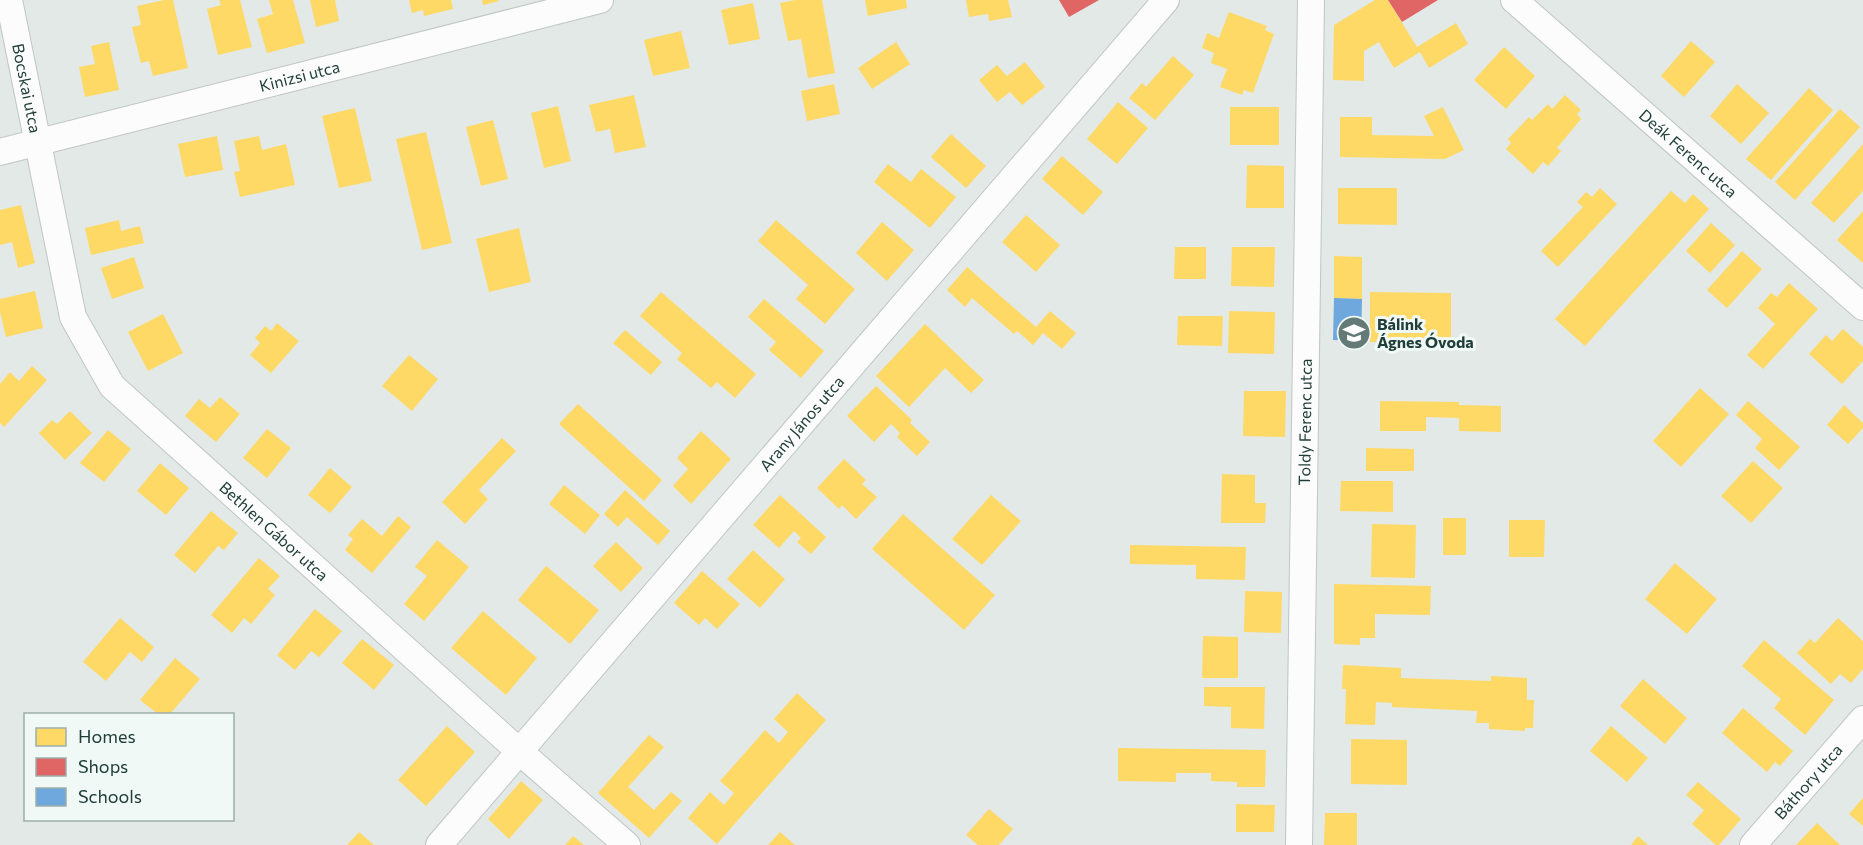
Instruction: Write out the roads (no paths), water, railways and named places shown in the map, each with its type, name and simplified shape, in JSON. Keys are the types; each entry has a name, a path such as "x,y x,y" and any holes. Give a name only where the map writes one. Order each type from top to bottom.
{"street":[{"name":"Bocskai utca","path":"9,0 38,142"},
{"name":"Kinizsi utca","path":"0,152 600,0"},
{"name":"Arany János utca","path":"439,845 1166,0"},
{"name":"Toldy Ferenc utca","path":"1299,845 1311,0"},
{"name":"Deák Ferenc utca","path":"1514,0 1863,307"},
{"name":"Bethlen Gábor utca","path":"38,142 73,317 112,386 627,845"},
{"name":"Báthory utca","path":"1753,845 1863,719"}],"place":[{"name":"Bálink Ágnes Óvoda","path":"1354,333"}]}
